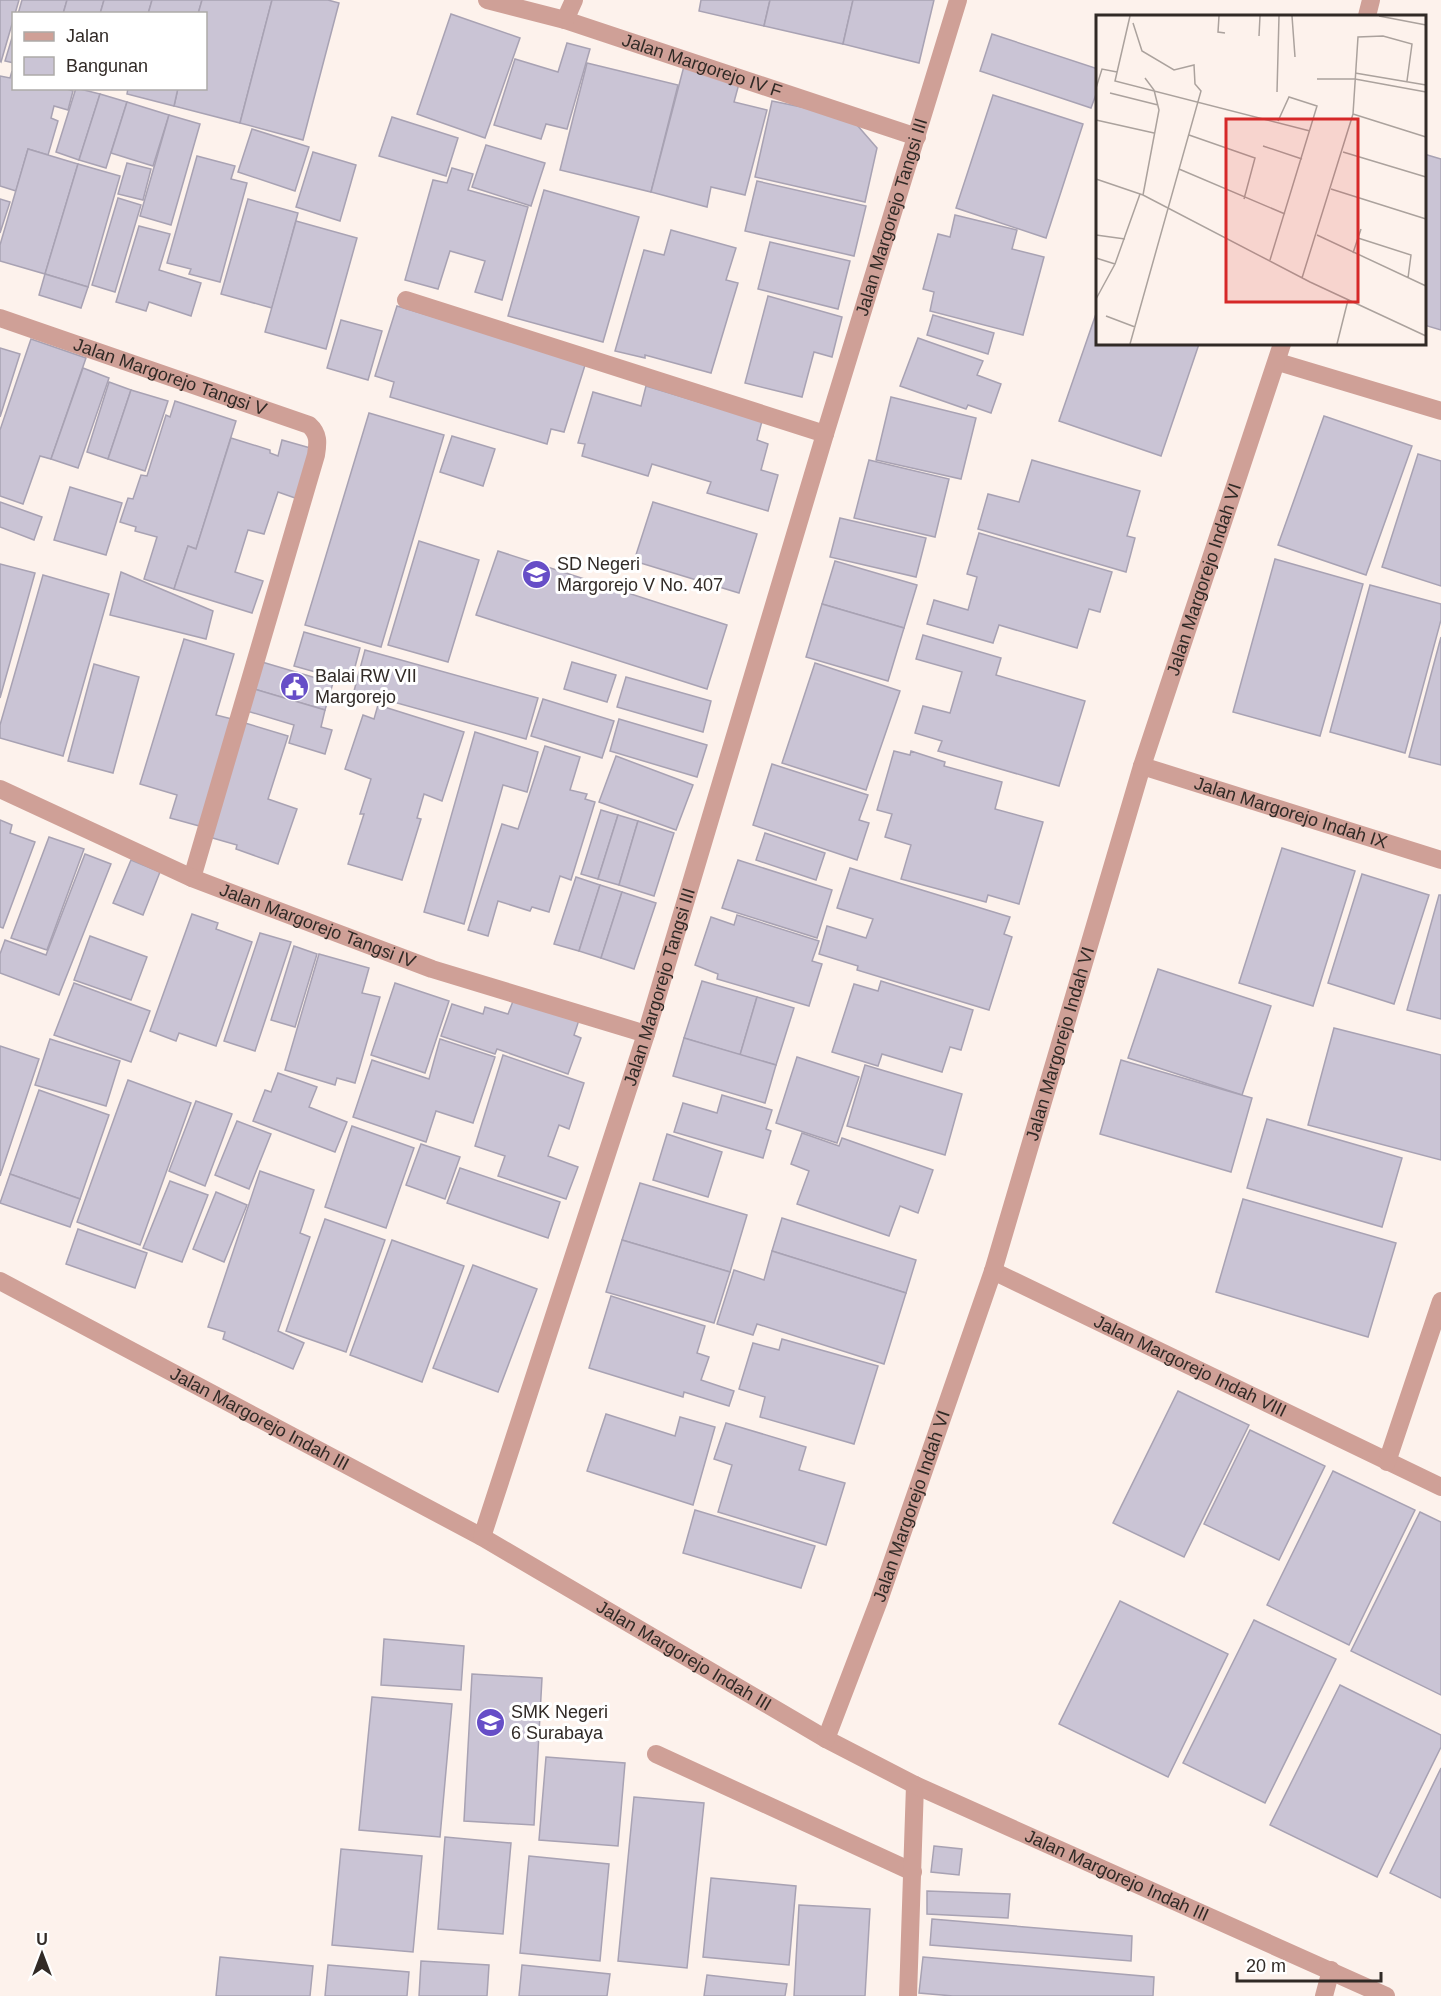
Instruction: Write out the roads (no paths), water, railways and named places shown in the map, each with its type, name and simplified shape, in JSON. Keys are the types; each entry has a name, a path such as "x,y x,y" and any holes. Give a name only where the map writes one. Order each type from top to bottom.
{"street":[{"name":"Jalan Margorejo IV F","path":"487,0 565,20 917,137"},
{"path":"565,20 574,0"},
{"name":"Jalan Margorejo Tangsi III","path":"482,1537 646,1034 825,434 958,0"},
{"path":"1367,15 1371,0"},
{"path":"405,300 825,434"},
{"name":"Jalan Margorejo Tangsi V","path":"0,318 309,425 317,437 316,455 192,878"},
{"name":"Jalan Margorejo Indah VI","path":"826,1740 878,1604 993,1271 1142,766 1282,345"},
{"path":"1278,362 1441,411"},
{"name":"Jalan Margorejo Indah IX","path":"1142,766 1441,860"},
{"name":"Jalan Margorejo Tangsi IV","path":"0,789 192,878 432,969 646,1034"},
{"name":"Jalan Margorejo Indah VIII","path":"993,1271 1441,1487"},
{"name":"Jalan Margorejo Indah III","path":"0,1281 482,1537 826,1740 915,1785 1386,1996"},
{"path":"1387,1462 1441,1304"},
{"path":"657,1754 913,1872"},
{"path":"908,1996 915,1785"},
{"path":"1324,1996 1331,1970"}],"place":[{"name":"SD Negeri Margorejo V No. 407","path":"536,574"},
{"name":"Balai RW VII Margorejo","path":"294,686"},
{"name":"SMK Negeri 6 Surabaya","path":"490,1722"}]}
